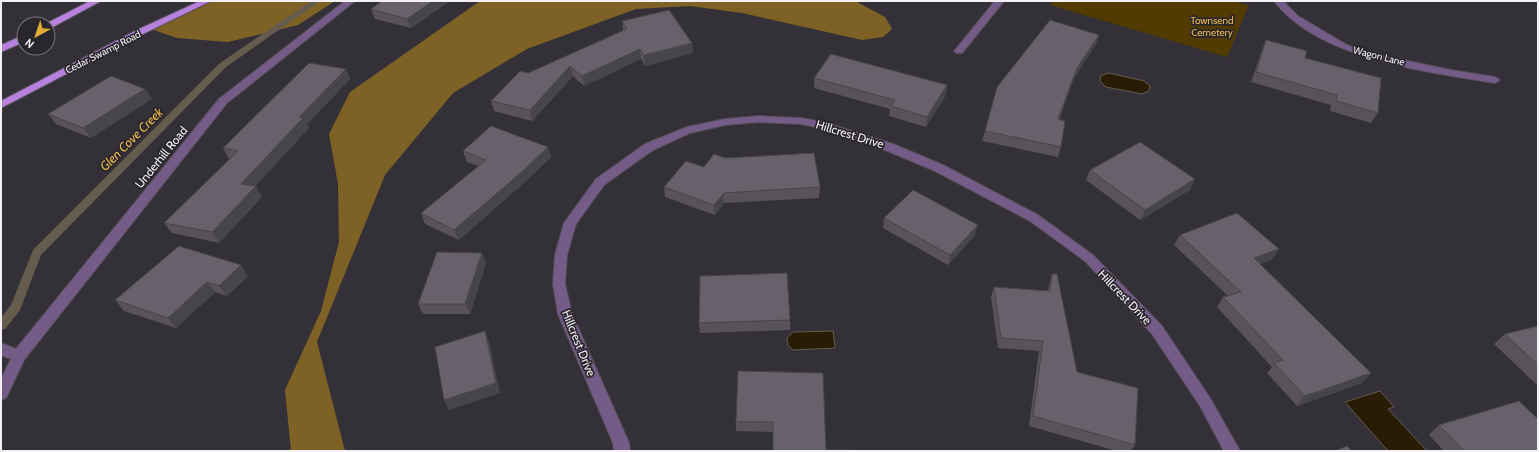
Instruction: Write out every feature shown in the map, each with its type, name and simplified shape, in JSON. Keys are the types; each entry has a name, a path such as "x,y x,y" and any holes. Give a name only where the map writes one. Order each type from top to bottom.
{"main road":[{"path":"70,16 97,1"},
{"path":"56,22 104,1"},
{"name":"Cedar Swamp Road","path":"1,105 142,32 207,1"},
{"path":"1,49 16,42"}],"street":[{"name":"Underhill Road","path":"1,394 9,352 223,101 351,1"},
{"path":"959,51 1000,1"},
{"name":"Wagon Lane","path":"1278,1 1295,18 1344,47 1367,55 1451,73 1495,80"},
{"name":"Hillcrest Drive","path":"622,451 621,443 565,314 559,284 561,255 570,223 600,182 649,147 687,130 725,122 758,119 801,121 823,125 889,147 939,168 1034,218 1089,258 1157,330 1205,402 1232,451"}],"green space":[{"name":"Townsend Cemetery","path":"1053,1 1233,1 1249,5 1227,57 1050,5"}],"shaded area":[{"path":"202,1 335,1 298,25 228,42 177,38 145,27"},
{"path":"480,1 855,1 885,17 892,29 883,37 862,40 742,13 690,6 636,9 527,49 453,93 385,175 317,342 345,451 291,451 285,390 321,311 339,242 338,184 329,134 350,92"},
{"path":"1109,73 1144,81 1150,86 1149,91 1142,94 1106,87 1100,81 1101,76"},
{"path":"833,331 835,348 793,350 788,345 787,338 793,332"},
{"path":"1380,391 1394,407 1388,409 1427,451 1388,451 1345,402"}],"building":[{"path":"382,1 433,1 407,19 371,9"},
{"path":"669,10 692,43 644,55 640,49 582,76 570,66 530,110 491,101 520,71 528,73 627,29 622,21"},
{"path":"1050,20 1099,35 1077,68 1058,119 1065,121 1061,147 985,131 997,87"},
{"path":"1266,40 1307,51 1305,58 1381,78 1378,113 1336,101 1337,95 1256,72"},
{"path":"831,54 947,85 927,117 891,106 895,100 814,78"},
{"path":"309,63 346,69 299,117 303,118 241,184 256,186 212,232 164,223 238,151 223,148"},
{"path":"111,76 145,89 83,128 48,114"},
{"path":"491,126 548,147 523,171 454,230 421,213 486,160 463,151"},
{"path":"1140,142 1195,179 1145,210 1090,170"},
{"path":"814,153 820,187 724,193 714,205 664,187 686,161 704,167 714,154 725,158"},
{"path":"913,190 978,225 950,255 884,218"},
{"path":"1237,213 1279,249 1254,258 1371,373 1305,396 1274,363 1283,360 1223,297 1241,292 1180,235"},
{"path":"179,246 241,265 219,286 207,282 168,318 115,300"},
{"path":"437,252 482,253 465,304 418,304"},
{"path":"787,273 790,320 699,323 700,276"},
{"path":"1052,274 1057,274 1077,372 1138,388 1135,445 1033,416 1043,341 1001,338 994,287 1050,291"},
{"path":"1538,326 1538,365 1505,334"},
{"path":"485,331 496,383 444,400 435,347"},
{"path":"738,371 823,373 826,450 852,451 773,451 773,422 736,422"},
{"path":"1519,401 1538,419 1538,451 1464,451 1439,425"},
{"path":"1347,446 1352,451 1335,451"}],"waterway":[{"name":"Glen Cove Creek","path":"1,326 16,307 37,253 223,65 316,1"}]}
